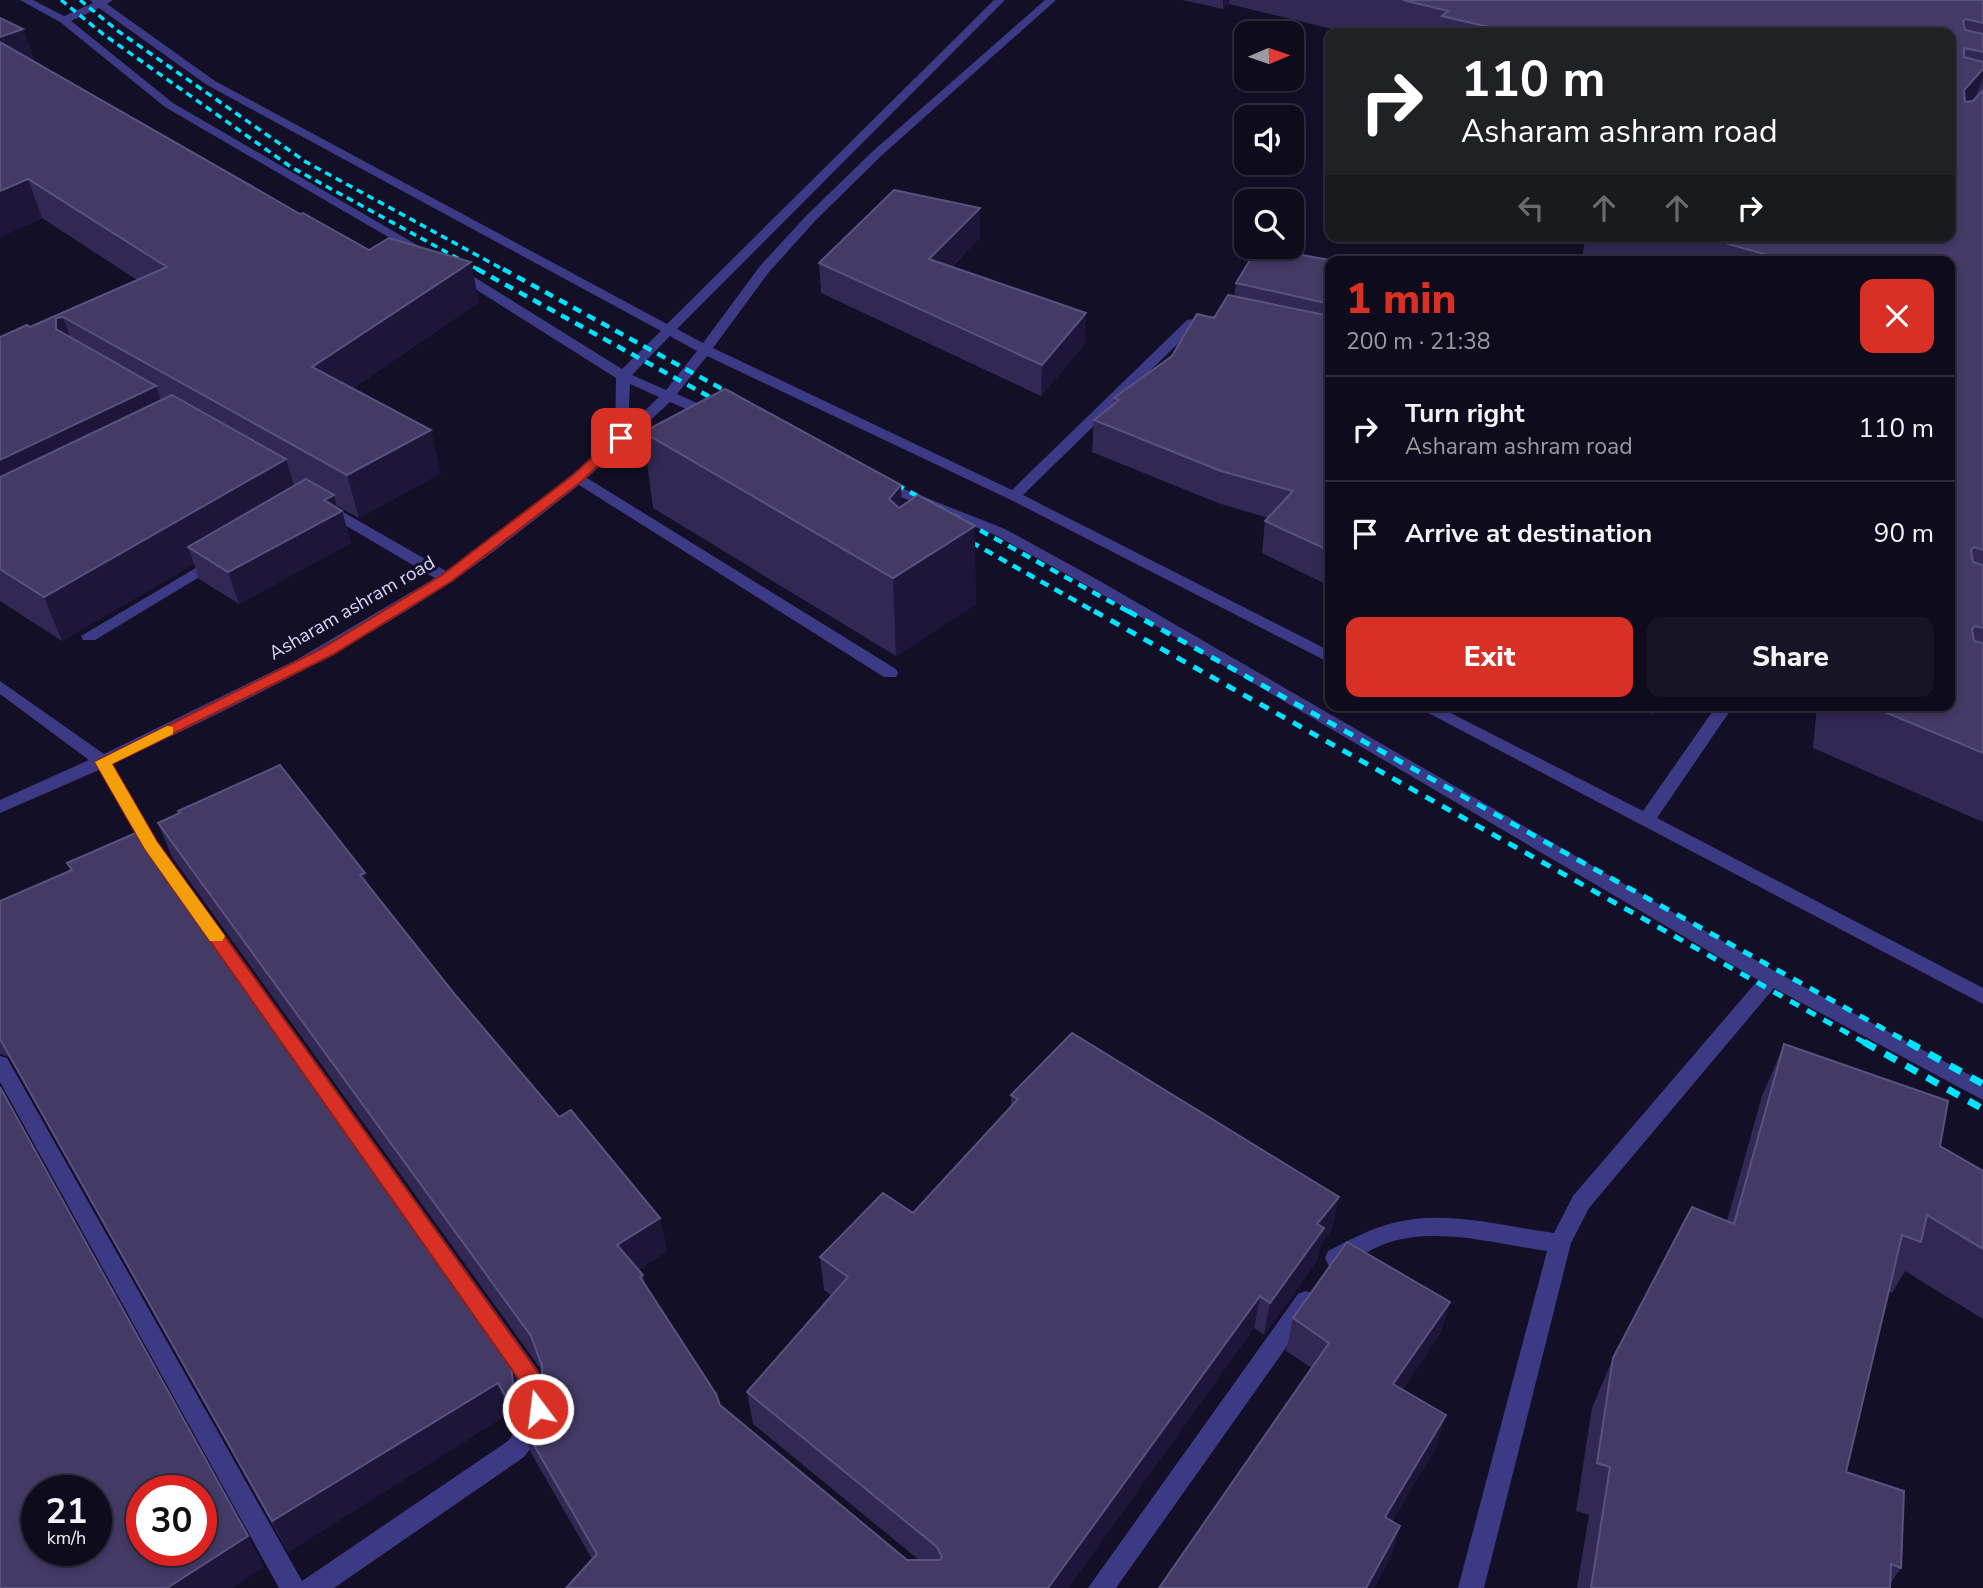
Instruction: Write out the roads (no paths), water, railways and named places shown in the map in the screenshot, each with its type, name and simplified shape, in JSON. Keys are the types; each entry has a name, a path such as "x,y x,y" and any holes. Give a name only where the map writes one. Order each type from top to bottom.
{"street":[{"path":"24,0 64,20 169,105 503,298 623,376 731,423"},
{"path":"621,438 623,376 1000,0"},
{"name":"Asharam ashram road","path":"0,807 103,762 327,652 447,578 578,478 667,397 777,253 860,169 1051,0"},
{"path":"64,20 101,1 211,83 669,331 1014,496 1325,656"},
{"path":"1014,496 1192,323 1224,318"},
{"path":"578,478 890,673"},
{"path":"872,480 1000,532 1093,583 1371,748 1771,978 1983,1092"},
{"path":"315,502 447,578"},
{"path":"89,636 232,551"},
{"path":"0,686 103,762 150,845 402,1196 530,1377 539,1395 537,1424 516,1449 312,1588"},
{"path":"1433,711 1983,997"},
{"path":"1646,820 1722,711"},
{"path":"1471,1588 1560,1243 1581,1202 1771,978"},
{"path":"0,1064 293,1588"},
{"path":"1101,1588 1335,1259 1375,1238 1402,1230 1440,1229 1560,1243"}],"railway":[{"path":"61,0 103,34 291,167 481,271"},
{"path":"80,0 118,31 306,162 506,271"},
{"path":"477,269 728,407"},
{"path":"503,269 1131,613"},
{"path":"957,534 1097,613"},
{"path":"1094,611 1867,1044"},
{"path":"1128,611 1911,1044"},
{"path":"1864,1042 1983,1109"},
{"path":"1908,1042 1983,1084"}]}
